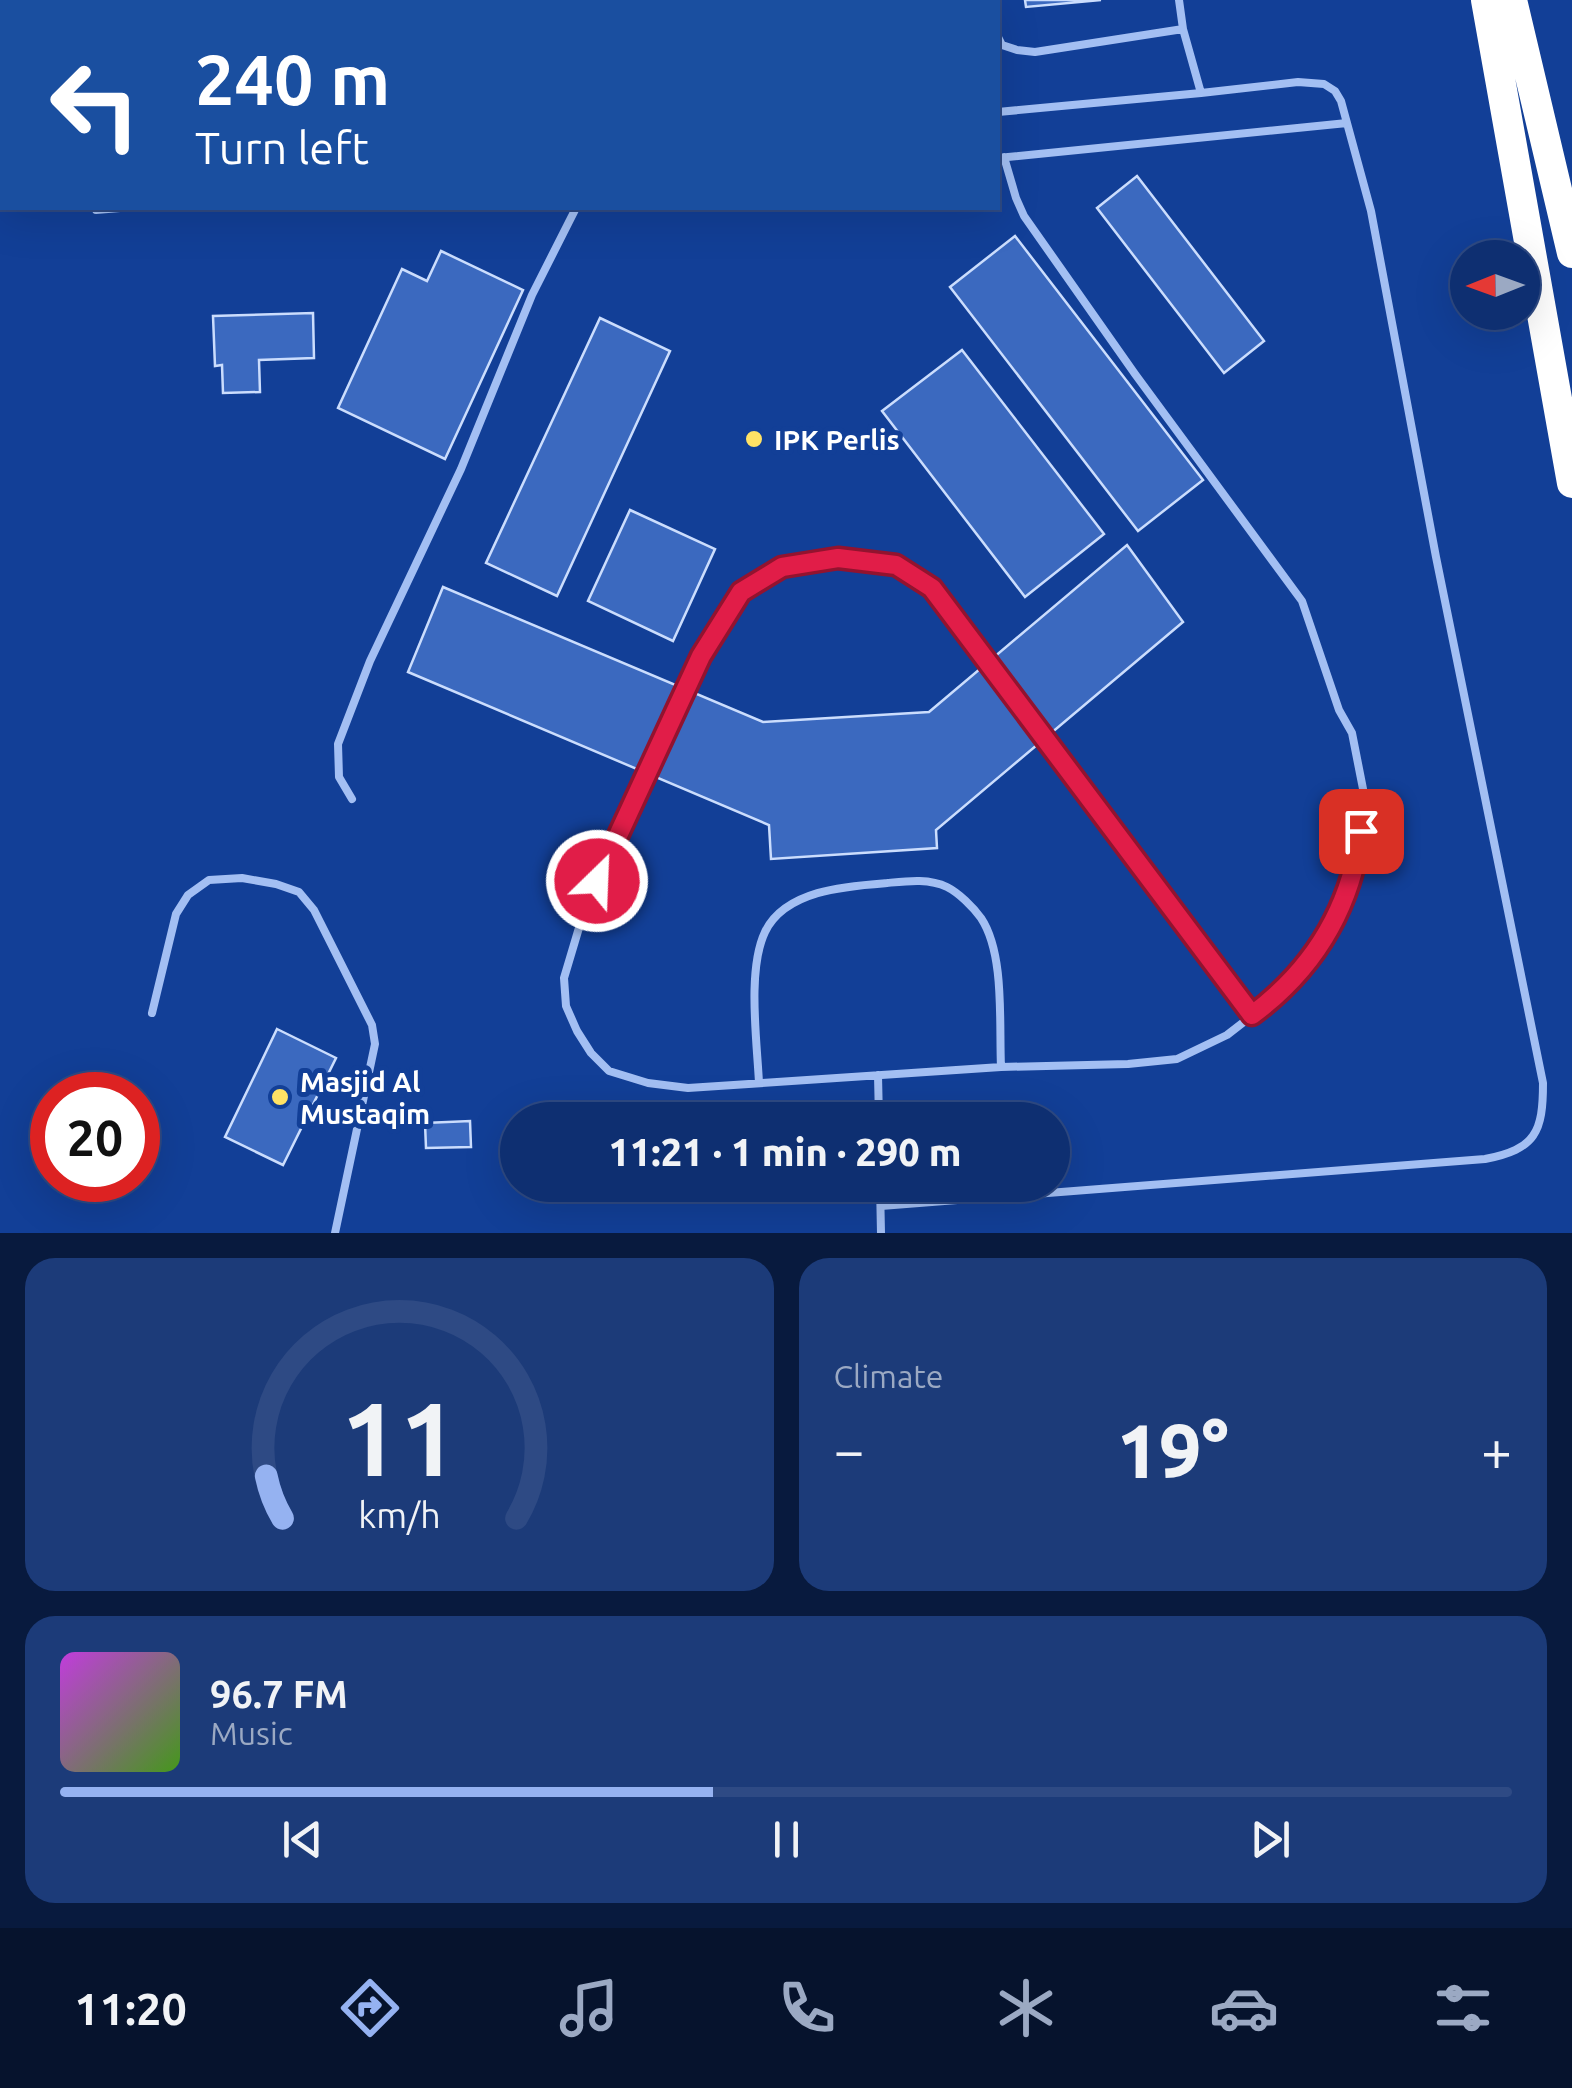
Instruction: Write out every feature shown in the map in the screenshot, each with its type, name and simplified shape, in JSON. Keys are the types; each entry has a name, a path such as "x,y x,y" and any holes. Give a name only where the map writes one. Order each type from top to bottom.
{"highway":[{"path":"1486,0 1572,484"},
{"path":"1512,0 1572,253"}],"lane":[{"path":"1179,0 1183,30 1201,93"},
{"path":"1000,40 1002,45 1034,52 1183,30"},
{"path":"881,1206 1485,1159 1520,1148 1539,1127 1543,1114 1542,1083 1371,211 1341,101 1324,84 1298,82 1000,112"},
{"path":"1252,1015 932,588 896,565 838,558 782,567 741,592 701,656 624,822 584,911 564,978 566,1006 577,1030 591,1053 609,1070 648,1083 688,1088 1177,1058 1227,1035 1252,1015 1300,973 1324,940 1357,863 1365,799 1352,734 1339,710 1302,601 1024,216 1001,157 1347,123"},
{"path":"352,799 339,777 338,744 370,661 461,469 532,296 575,210"},
{"path":"152,1013 176,914 188,895 210,880 242,878 276,884 299,892 314,910 372,1025 375,1044 334,1233"},
{"path":"758,1084 754,994 758,953 765,930 778,914 801,900 854,885 928,881 949,887 980,916 997,959 1001,1067"},
{"path":"878,1075 879,1102"},
{"path":"881,1202 881,1233"}],"building":[{"path":"1025,0 1101,0 1026,7"},
{"path":"1137,176 1264,341 1224,373 1097,208"},
{"path":"1015,236 1203,480 1138,531 950,287"},
{"path":"441,251 523,290 445,459 338,408 402,269 427,281"},
{"path":"313,313 314,358 259,360 260,392 223,393 222,365 215,366 213,316"},
{"path":"600,318 670,351 557,596 486,563"},
{"path":"962,350 1104,534 1025,597 882,411"},
{"path":"630,510 715,549 673,641 588,601"},
{"path":"1127,545 1183,622 936,830 937,848 771,859 769,825 408,672 443,587 763,722 929,712"},
{"name":"Masjid Al Mustaqim","path":"277,1029 336,1058 283,1165 225,1137"},
{"path":"470,1121 471,1147 426,1148 425,1123"}],"place":[{"name":"IPK Perlis","path":"754,439"},
{"name":"Masjid Al Mustaqim","path":"280,1097"}],"route":[{"path":"597,881 701,656 741,592 782,567 838,558 896,565 932,588 1252,1015 1300,973 1324,940 1357,863 1361,831"}]}
